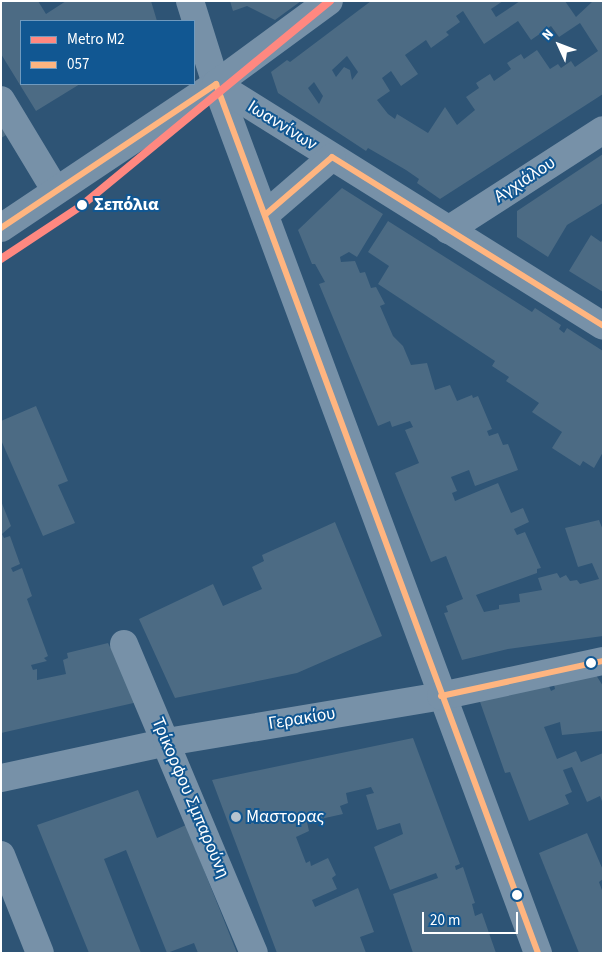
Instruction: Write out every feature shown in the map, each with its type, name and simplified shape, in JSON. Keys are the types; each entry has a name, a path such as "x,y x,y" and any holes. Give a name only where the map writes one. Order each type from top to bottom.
{"street":[{"path":"190,1 216,84 266,214 441,696 538,953"},
{"path":"1,228 216,84 329,1"},
{"name":"Ιωαννίνων","path":"216,84 603,326"},
{"path":"1,100 56,191"},
{"name":"Αγχιάλου","path":"448,230 603,130"},
{"path":"266,214 332,157"},
{"name":"Τρίκορφου Σμπαρούνη","path":"124,644 167,742 254,953"},
{"name":"Γερακίου","path":"1,778 167,742 441,696 603,661"},
{"path":"1,855 40,953"}],"building":[{"path":"1,1 38,1 46,14 66,1 151,1 157,20 20,20 20,85 1,54"},
{"path":"230,1 301,1 275,20 247,6 233,11"},
{"path":"371,1 503,1 491,9 496,17 520,1 565,1 576,17 593,1 603,1 603,94 440,199 417,183 419,179 406,170 368,148 366,151 278,93 271,72 287,60 290,62","holes":["463,11 484,44 518,21 531,40 551,26 559,37 580,23 598,51 575,67 571,61 561,68 558,64 550,69 537,50 524,59 521,54 507,63 511,69 494,81 490,74 476,83 479,88 466,97 475,110 457,125 445,107 428,133 397,114 395,119 388,114 377,100 390,91 382,78 391,71 401,86 418,74 405,55 426,40 431,48 449,35 446,32 460,22 456,16","347,56 358,72 352,80 350,70 344,67 336,77 332,70","314,82 323,96 319,104 308,88"]},
{"path":"20,85 78,85 36,111"},
{"path":"1,122 8,134 1,138"},
{"path":"603,154 603,203 567,225 548,257 517,237 517,211"},
{"path":"342,188 383,214 357,257 349,252 340,257 341,262 355,261 360,273 365,272 371,288 376,287 385,304 380,306 393,336 403,346 411,365 427,363 435,390 450,385 457,401 472,395 473,398 478,396 492,429 487,431 489,436 498,433 503,445 508,444 518,470 475,486 469,470 451,477 457,491 452,493 455,501 498,483 511,513 523,508 529,522 514,529 517,535 525,532 541,568 537,569 537,573 476,595 484,612 499,609 499,605 520,602 519,594 542,590 538,578 557,573 560,578 566,575 570,581 577,580 580,584 599,579 592,563 578,567 565,528 599,520 603,530 603,636 508,649 462,660 444,613 448,612 446,606 463,599 446,556 431,562 395,473 419,463 405,430 413,427 410,421 392,427 390,421 378,426 319,284 325,282 315,264 312,264 298,230"},
{"path":"388,221 532,312 535,308 561,325 559,329 564,333 567,328 603,351 603,452 594,468 583,461 580,466 552,448 562,432 532,412 539,403 506,381 509,377 492,366 495,361 378,284 389,266 368,252"},
{"path":"591,235 601,242 603,239 603,292 569,271"},
{"path":"36,406 68,481 58,485 75,523 43,536 1,440 1,421"},
{"path":"1,501 11,526 2,534 4,538 10,536 20,564 11,568 13,572 22,568 32,596 27,599 48,656 44,658 47,661 31,665 33,670 37,669 37,680 66,674 63,660 68,658 67,653 108,643 110,647 116,645 138,702 1,733"},
{"path":"335,522 382,636 297,673 175,698 139,619 213,584 223,606 262,589 252,567 264,561 262,555"},
{"path":"596,675 603,686 603,731 562,735 560,722 544,727 557,759 576,751 581,762 603,753 603,804 600,796 587,802 572,767 563,770 572,792 565,795 569,804 529,821 510,772 505,773 479,699 549,686 551,691 555,689 554,685"},
{"path":"413,738 460,864 455,866 456,870 463,867 475,903 472,904 475,916 482,913 496,953 413,953 393,894 438,878 436,873 390,890 374,847 403,834 400,823 377,830 366,795 374,793 371,787 346,793 348,803 340,806 343,814 307,822 309,831 296,837 306,863 310,861 311,866 328,858 336,875 332,878 337,889 312,900 315,907 358,888 374,932 360,937 366,953 277,953 212,780"},
{"path":"138,790 157,838 186,825 237,953 198,953 194,943 167,953 126,850 104,859 141,953 89,953 37,825"},
{"path":"587,833 603,870 603,879 599,882 603,893 603,953 579,953 539,853"}],"metro line":[{"name":"Μ2","path":"1,259 81,206 330,1"}],"transit line":[{"name":"057","path":"1,228 216,84 538,953"},
{"name":"057","path":"266,214 332,157 603,326"},
{"name":"057","path":"441,696 603,661"}],"place":[{"name":"Σεπόλια","path":"82,205"},
{"name":"Μαστορας","path":"236,817"}]}
